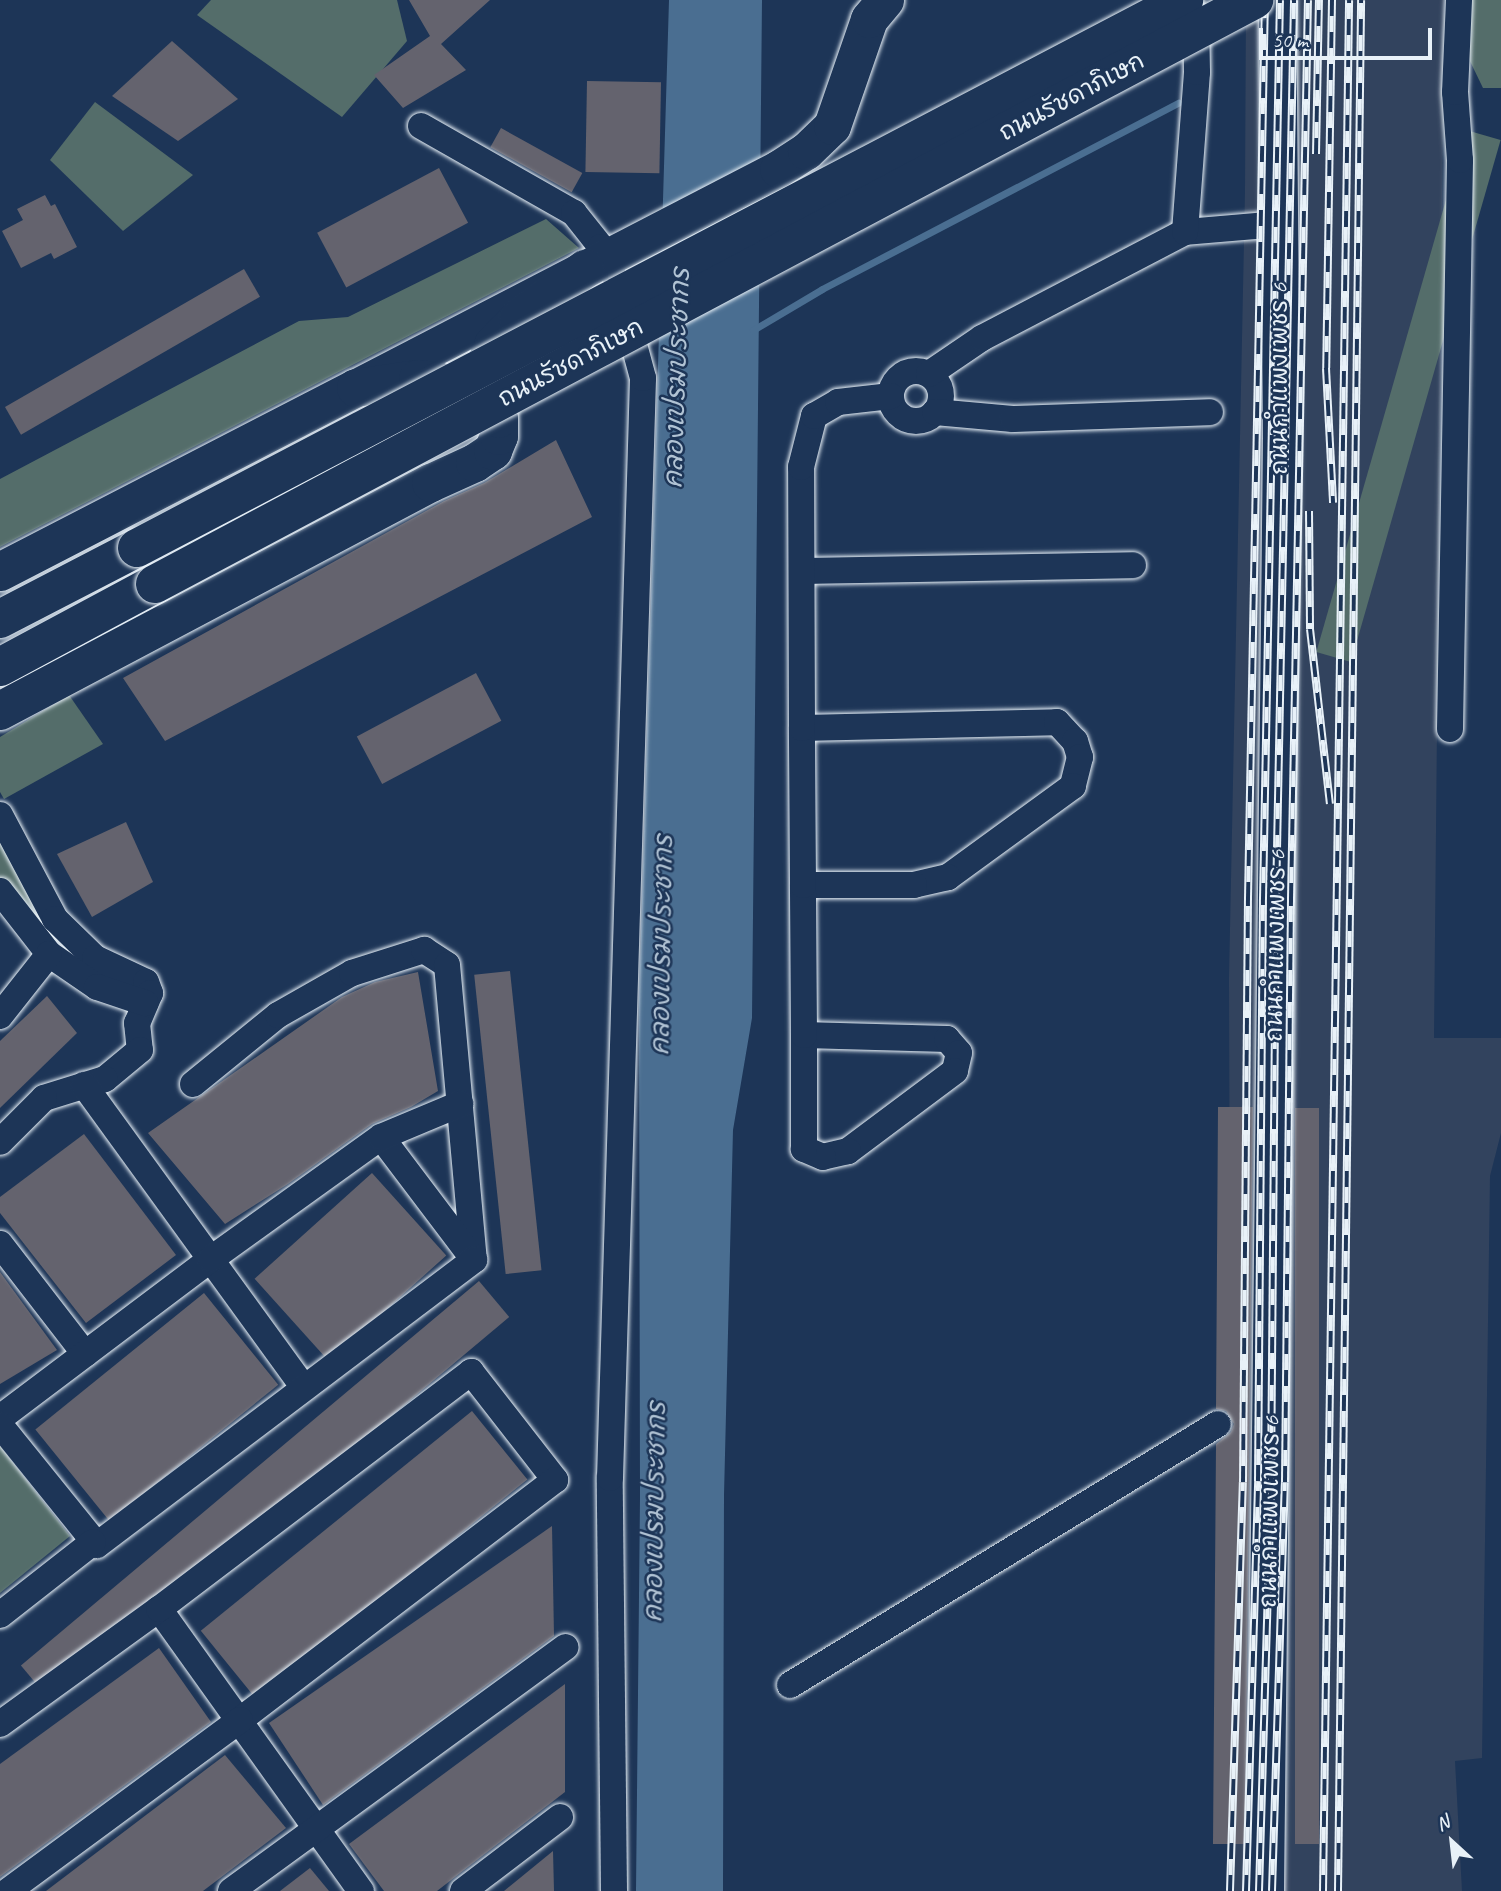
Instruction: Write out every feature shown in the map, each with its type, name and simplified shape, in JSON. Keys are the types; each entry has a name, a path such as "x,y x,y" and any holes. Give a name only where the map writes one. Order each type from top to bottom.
{"main road":[{"name":"ถนนรัชดาภิเษก","path":"0,620 1184,0"},
{"name":"ถนนรัชดาภิเษก","path":"0,667 1254,0"},
{"path":"0,711 475,463 493,451 499,436 499,419 488,381 488,359 493,345 518,319 596,264"},
{"path":"0,572 356,388 418,379 438,381 461,390 477,403 484,425 482,442 467,460 431,484"}],"street":[{"path":"356,388 778,169 806,151 832,126 869,19 885,0"},
{"path":"1185,232 1197,72 1196,0"},
{"name":"ถนนกำแพงเพชร 6","path":"1265,1891 1281,452 1276,0"},
{"path":"1450,729 1460,160 1455,92 1459,0"},
{"path":"421,126 574,213 592,233 596,264 634,340 643,378 610,1478 614,1891"},
{"path":"929,374 982,338 1185,232 1278,224"},
{"path":"912,371 929,374 940,387 942,396 935,412 920,421 912,421 897,412 891,396 897,380 912,371"},
{"path":"804,1035 947,1039 959,1053 954,1071 848,1151 823,1157 804,1149 801,467 814,416 838,402 891,396"},
{"path":"935,412 1013,419 1210,412"},
{"path":"802,571 1133,565"},
{"path":"802,728 1056,722 1075,741 1080,757 1073,786 948,877 914,884 803,885"},
{"path":"0,815 55,919 94,958 145,982 150,993 137,1023 140,1050 105,1079 44,1098 0,1142"},
{"path":"0,891 49,954 97,987 145,1003"},
{"path":"193,1084 288,1009 352,973 425,950 447,965 474,1259"},
{"path":"0,1016 49,954"},
{"path":"84,1085 304,1388"},
{"path":"0,1419 211,1259 381,1137 460,1104"},
{"path":"381,1137 474,1259"},
{"path":"0,1244 85,1354"},
{"path":"0,1425 97,1545 474,1259"},
{"path":"0,1724 159,1609 471,1373 555,1480 240,1720 8,1891"},
{"path":"790,1685 1218,1424"},
{"path":"0,1615 93,1542"},
{"path":"159,1609 361,1891"},
{"path":"231,1891 566,1647"},
{"path":"463,1891 560,1817"}],"shaded area":[{"path":"1246,0 1444,0 1434,1038 1501,1038 1501,1133 1490,1176 1482,1758 1455,1761 1462,1891 1232,1891 1229,978 1245,191"}],"green space":[{"path":"211,0 397,0 407,41 342,117 197,15"},
{"path":"1470,0 1501,0 1501,88 1483,88 1467,55"},
{"path":"95,102 193,175 123,231 50,160"},
{"path":"1466,130 1501,140 1351,662 1316,652"},
{"path":"546,219 579,248 0,547 0,479 299,321 348,317"},
{"path":"69,695 103,744 4,799 0,792 0,737"},
{"path":"0,832 66,944 48,938 0,878"},
{"path":"0,1446 70,1536 0,1593"}],"water":[{"name":"คลองเปรมประชากร","path":"669,0 762,0 752,1018 733,1130 724,1495 723,1891 636,1891 640,1497 639,999"}],"building":[{"path":"409,0 490,0 441,44 466,70 403,108 374,75 430,36"},
{"path":"172,41 238,99 178,141 112,96"},
{"path":"587,81 661,82 659,173 585,172"},
{"path":"501,128 582,173 572,192 490,147"},
{"path":"439,168 468,223 346,288 317,233"},
{"path":"45,195 51,206 55,204 77,247 54,259 51,253 21,268 2,231 23,220 17,209"},
{"path":"244,269 260,297 21,435 5,407"},
{"path":"556,440 592,517 165,741 123,678 444,501 484,483"},
{"path":"476,673 501,721 382,784 357,736"},
{"path":"126,822 153,882 92,917 57,854"},
{"path":"510,971 541,1270 506,1274 474,975"},
{"path":"418,972 438,1091 411,1107 372,1124 288,1184 225,1224 148,1133 342,997 375,982"},
{"path":"47,996 77,1033 0,1108 0,1041"},
{"path":"1218,1107 1253,1107 1245,1844 1213,1844 1216,1444 1231,1432 1234,1424 1226,1411 1216,1409"},
{"path":"1295,1108 1319,1108 1319,1844 1295,1844"},
{"path":"84,1134 176,1255 86,1323 0,1213 0,1197"},
{"path":"372,1173 446,1255 329,1361 255,1279"},
{"path":"0,1272 57,1350 0,1384"},
{"path":"479,1281 509,1317 51,1701 21,1665"},
{"path":"204,1293 278,1385 110,1521 35,1430"},
{"path":"472,1411 527,1479 256,1699 201,1631"},
{"path":"552,1526 554,1636 323,1805 269,1723"},
{"path":"159,1648 211,1722 0,1877 0,1764"},
{"path":"565,1684 565,1792 437,1891 384,1891 349,1844"},
{"path":"225,1755 286,1828 203,1891 46,1891"},
{"path":"553,1851 554,1891 504,1891"},
{"path":"310,1868 329,1891 280,1891"}],"waterway":[{"path":"753,330 822,289 1178,103"}],"railway":[{"path":"1230,1891 1243,1482 1248,898 1265,0"},
{"path":"1246,1891 1258,1481 1263,899 1280,0"},
{"path":"1259,1891 1271,1481 1276,899 1294,0"},
{"path":"1272,1891 1285,1482 1291,899 1308,0"},
{"path":"1316,154 1319,0"},
{"path":"1332,0 1326,368 1333,503"},
{"path":"1323,1891 1349,0"},
{"path":"1338,1891 1361,0"},
{"path":"1309,511 1310,629 1330,804"}]}
